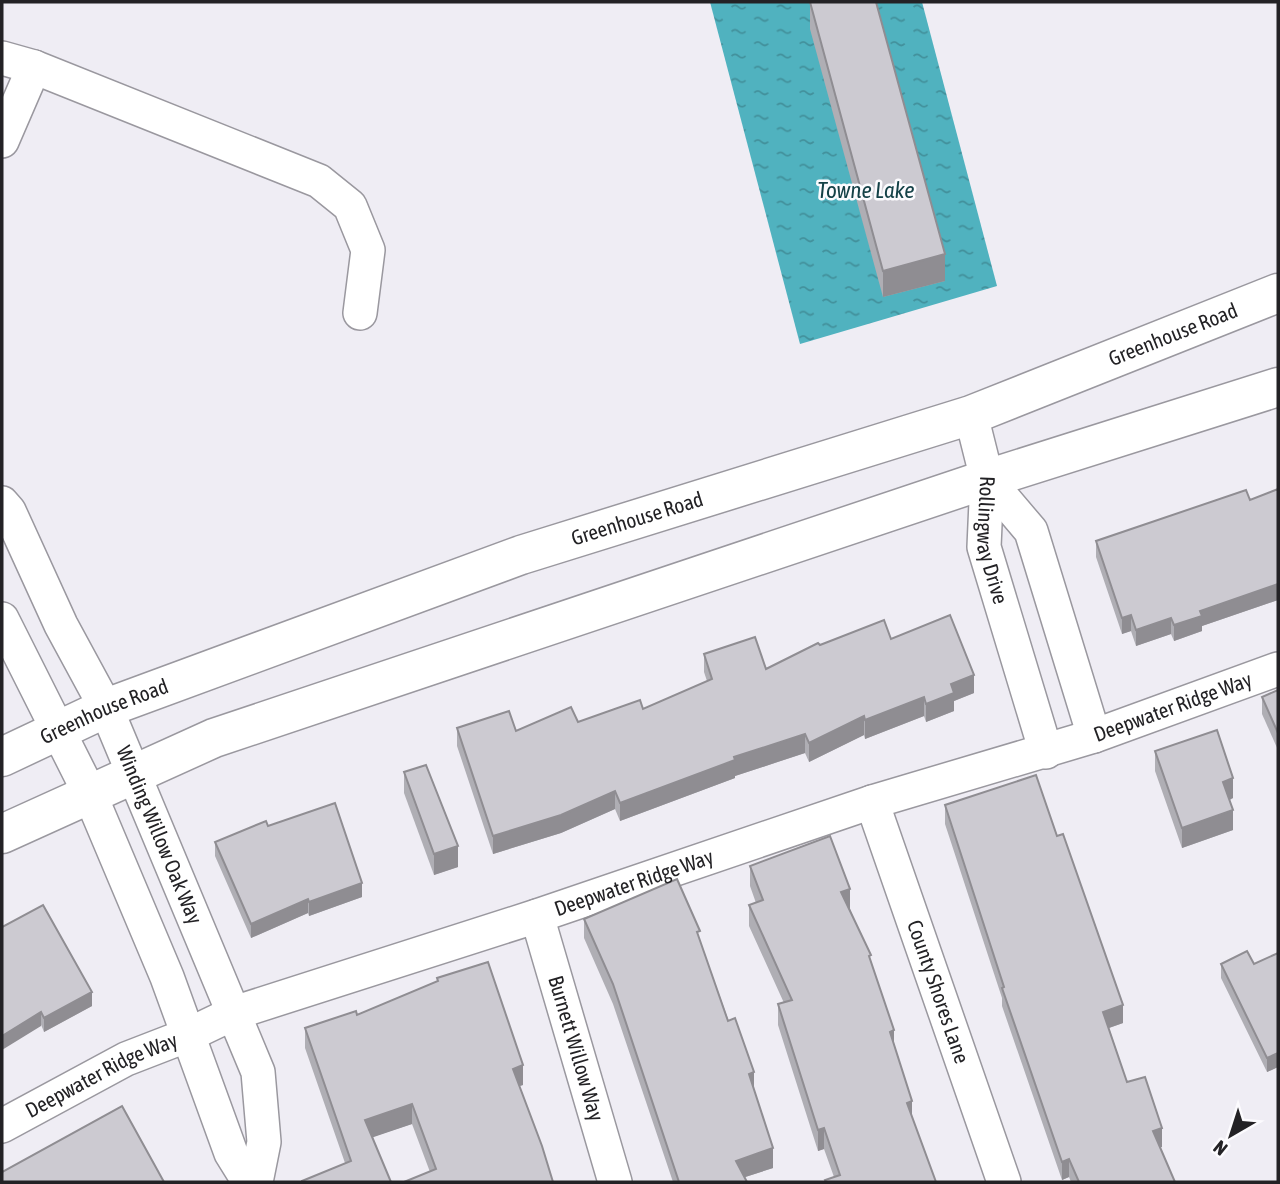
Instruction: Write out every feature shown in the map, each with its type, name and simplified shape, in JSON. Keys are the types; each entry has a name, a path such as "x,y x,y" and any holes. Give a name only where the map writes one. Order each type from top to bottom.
{"street":[{"path":"2,58 34,67 319,181 350,206 368,250 360,313"},
{"path":"2,141 34,67"},
{"name":"Greenhouse Road","path":"2,757 106,708 521,555 971,415 1278,293"},
{"path":"2,834 89,792 214,738 987,479 1278,387"},
{"path":"971,415 987,479"},
{"name":"Rollingway Drive","path":"987,479 1031,531 1094,736"},
{"name":"Rollingway Drive","path":"987,479 984,547 1046,752"},
{"name":"Winding Willow Oak Way","path":"2,503 9,511 61,625 106,708 258,1072 264,1142 256,1182"},
{"path":"2,619 89,792 188,1035 231,1153 249,1182"},
{"name":"Deepwater Ridge Way","path":"2,1126 126,1059 188,1035 234,1013 537,916 872,802 1046,752 1278,669"},
{"name":"County Shores Lane","path":"872,802 1004,1182"},
{"name":"Burnett Willow Way","path":"537,916 615,1182"}],"water":[{"name":"Towne Lake","path":"710,2 922,2 997,286 800,344"}],"building":[{"path":"810,2 876,2 945,254 883,271"},
{"path":"1278,489 1278,584 1200,611 1202,616 1174,625 1171,618 1136,630 1131,615 1122,618 1096,541 1246,490 1250,500"},
{"path":"950,615 974,675 951,684 954,693 926,704 924,697 865,720 864,716 809,743 805,734 734,757 735,760 620,803 615,791 561,815 493,836 457,728 509,711 516,731 571,707 578,722 640,700 643,709 712,679 704,654 755,637 766,669 818,643 820,645 884,620 891,639"},
{"path":"1278,690 1278,733 1262,697"},
{"path":"1217,730 1233,778 1223,782 1233,810 1182,828 1155,751"},
{"path":"426,765 458,846 434,854 404,772"},
{"path":"1036,775 1057,836 1063,834 1123,1005 1103,1012 1127,1082 1145,1077 1162,1128 1153,1131 1175,1182 1079,1182 1069,1159 1062,1162 1002,988 1004,987 945,805"},
{"path":"335,803 362,883 309,902 308,899 251,924 215,842 266,821 268,826"},
{"path":"830,836 850,889 841,892 871,955 869,956 894,1030 890,1032 912,1101 907,1103 936,1182 825,1180 840,1175 824,1128 818,1130 778,1004 792,1000 749,905 763,900 750,866"},
{"path":"677,879 700,931 697,932 728,1021 735,1018 754,1072 749,1074 773,1148 736,1161 747,1182 679,1182 613,984 584,919"},
{"path":"43,905 92,992 44,1018 41,1012 2,1036 2,927"},
{"path":"1247,951 1254,964 1278,953 1278,1053 1267,1058 1221,964"},
{"path":"488,962 523,1065 513,1069 553,1182 404,1182 436,1169 412,1104 365,1120 391,1182 302,1182 351,1161 305,1028 356,1011 357,1015 438,981 437,978"},
{"path":"122,1106 164,1182 2,1182 2,1172"}]}
